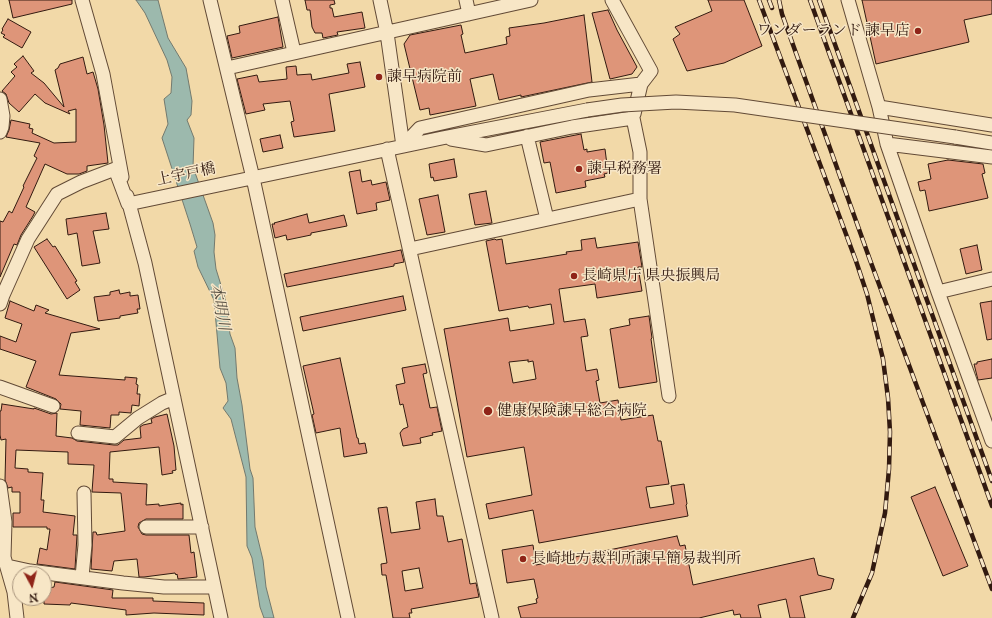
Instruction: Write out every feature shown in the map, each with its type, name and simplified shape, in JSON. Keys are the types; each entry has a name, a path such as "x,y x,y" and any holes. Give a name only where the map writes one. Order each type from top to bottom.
{"street":[{"path":"82,0 102,74 116,151 128,204 145,262 221,618"},
{"path":"210,0 253,178 348,618"},
{"path":"282,0 294,52"},
{"path":"380,0 387,33 402,146"},
{"path":"466,0 469,14"},
{"path":"227,68 531,0"},
{"path":"612,0 651,71 641,84 633,118 640,152 640,199 669,396"},
{"path":"848,0 879,108 887,144 938,292 992,441"},
{"path":"402,146 420,128 589,90 641,84"},
{"path":"0,99 3,116 0,132"},
{"name":"上宇戸橋","path":"128,204 387,149 587,110 622,105 676,102 734,105 992,143"},
{"path":"879,108 992,125"},
{"path":"442,138 486,145 572,126 633,118"},
{"path":"527,136 547,219"},
{"path":"887,144 992,157"},
{"path":"387,149 492,618"},
{"path":"0,304 28,239 57,194 81,182 115,169 128,204"},
{"path":"410,249 640,199"},
{"path":"938,292 992,279"},
{"path":"0,387 53,406"},
{"path":"78,433 115,437 138,418 162,403 174,398"},
{"path":"0,486 5,522 2,545 14,592 17,618"},
{"path":"82,577 85,545 84,493"},
{"path":"146,527 202,527"},
{"path":"8,566 30,571 164,587 214,587"}],"water":[{"name":"本明川","path":"136,0 158,0 168,38 186,68 192,101 191,115 187,120 194,138 193,167 213,223 215,235 214,252 216,269 225,298 230,334 235,348 237,378 250,469 253,478 255,527 263,560 266,587 274,618 264,618 260,607 252,558 247,546 246,477 231,419 223,408 228,401 226,383 220,368 214,300 198,267 194,251 197,247 162,138 168,124 164,99 171,93 172,77 167,60 145,13"}],"building":[{"path":"9,0 72,0 72,4 13,18"},
{"path":"305,0 334,0 335,4 330,5 330,8 332,8 334,17 362,12 365,28 337,32 338,35 323,38 322,33 315,33 312,27 310,10 307,10"},
{"path":"708,0 744,0 762,46 724,63 687,71 673,39 680,34 675,27 712,11"},
{"name":"ワンダーランド 諫早店","path":"862,0 992,0 992,14 964,20 969,42 876,64"},
{"path":"608,10 637,67 632,74 610,79 592,13"},
{"path":"584,15 592,82 521,97 521,95 499,100 493,74 470,79 476,106 430,115 429,108 420,110 404,44 410,35 461,25 463,34 461,35 465,53 507,44 506,37 510,36 509,28"},
{"path":"278,17 283,47 232,58 227,36 240,33 239,26"},
{"path":"8,19 31,32 22,48 3,37 5,35 1,33"},
{"path":"23,56 34,71 31,73 44,83 64,107 55,70 60,64 83,57 87,74 93,72 98,89 108,163 87,166 87,171 79,174 67,174 45,164 26,207 35,212 21,235 17,245 14,244 0,277 0,221 3,222 9,211 12,213 37,158 34,156 40,143 6,137 11,120 30,124 29,128 33,129 32,133 54,143 76,142 76,109 68,111 70,114 45,103 35,94 19,112 9,103 6,94 2,91 15,76 11,72 17,67 14,64"},
{"path":"360,62 365,87 329,94 335,131 294,137 291,122 294,121 290,101 263,104 265,110 246,114 237,79 257,75 259,82 287,79 286,67 296,66 297,75 311,74 312,80 349,73 347,64"},
{"path":"581,134 584,150 587,149 587,152 605,149 608,173 604,174 605,177 585,181 586,187 556,193 550,162 544,163 540,142"},
{"path":"280,135 283,148 263,152 260,139"},
{"path":"454,159 457,177 434,181 433,177 431,178 429,164"},
{"path":"948,160 983,164 985,173 982,174 988,198 929,211 925,190 920,191 918,182 931,179 928,164"},
{"path":"360,170 362,182 371,180 372,185 386,182 390,200 376,203 377,210 357,214 349,172"},
{"path":"486,191 492,223 475,225 469,194"},
{"path":"438,195 445,232 427,235 419,199"},
{"path":"106,213 109,229 93,231 100,263 82,266 77,233 68,235 66,219"},
{"path":"307,214 309,223 344,215 347,226 311,233 311,235 287,240 286,235 275,238 272,224"},
{"path":"595,238 597,248 638,242 642,267 638,267 642,291 597,298 595,284 559,289 564,322 585,319 588,336 581,337 586,371 597,369 599,380 596,381 600,403 618,400 621,420 653,415 658,441 661,441 669,484 646,487 650,508 674,504 671,486 684,484 688,516 539,543 533,510 489,519 486,504 532,495 524,447 467,457 444,329 508,318 510,331 554,324 551,304 499,311 486,241 502,239 506,264 567,254 566,252 582,250 581,240","holes":["528,360 528,362 533,361 536,379 513,383 509,362"]},
{"path":"47,239 53,247 55,246 77,281 75,282 80,290 67,299 34,247"},
{"path":"977,245 982,270 966,274 960,249"},
{"path":"401,250 404,262 394,264 394,266 287,287 284,274"},
{"path":"119,290 120,294 130,292 130,296 138,295 140,309 137,309 138,313 120,316 120,318 98,321 94,297 110,295 110,292"},
{"path":"403,296 406,310 303,331 300,317"},
{"path":"10,301 34,311 36,305 49,310 45,313 100,329 71,333 59,375 125,380 125,377 137,378 137,394 140,394 139,406 132,405 131,413 119,412 119,415 111,415 110,428 80,425 81,411 60,409 61,404 56,399 26,387 36,361 0,349 0,336 16,342 22,324 5,318"},
{"path":"992,301 992,339 987,340 980,303"},
{"path":"649,316 657,382 619,388 610,329 630,325 629,319"},
{"path":"340,358 357,438 359,444 365,443 367,453 344,457 340,428 316,433 312,415 314,414 303,366"},
{"path":"992,359 992,378 978,380 974,364"},
{"path":"425,364 427,373 423,374 430,408 437,407 442,431 420,438 421,443 403,446 400,433 403,429 408,427 403,404 400,405 396,385 405,383 402,368"},
{"path":"2,404 34,408 51,414 57,413 56,436 72,438 77,441 114,445 118,445 124,440 141,438 140,427 152,423 151,419 155,417 167,414 174,446 176,470 172,471 173,473 162,475 159,447 110,452 109,479 113,479 113,482 147,484 146,505 159,504 159,506 183,504 183,519 146,519 139,523 138,527 142,534 146,535 189,535 191,553 194,552 197,577 178,579 177,574 176,575 175,573 139,577 137,559 114,561 112,571 91,569 93,532 96,532 97,535 125,531 121,493 92,492 94,465 68,464 68,452 16,450 15,468 28,469 28,472 43,473 41,500 44,500 43,512 75,516 73,535 77,535 75,569 37,564 40,548 47,550 50,529 47,529 47,527 13,527 13,513 20,513 20,492 12,492 12,487 8,488 5,480 6,439 1,440 0,435 0,411"},
{"path":"935,487 968,566 943,576 911,497"},
{"path":"435,499 437,516 443,516 448,542 462,539 470,584 476,583 479,597 411,609 412,613 409,613 410,618 393,618 386,575 382,575 381,564 387,563 378,508 387,507 391,533 420,529 416,502","holes":["419,568 423,588 405,591 402,571"]},
{"path":"677,536 680,546 685,545 693,585 814,558 818,575 834,579 831,589 800,596 805,618 790,618 786,599 758,605 761,618 741,618 740,614 734,615 733,610 699,618 521,618 518,607 537,603 536,599 538,598 534,579 507,583 502,550 533,545 536,565"},
{"path":"55,582 113,590 112,598 153,598 153,601 204,603 204,615 154,613 126,615 126,610 71,603 70,605 52,604 52,587 54,587"}],"railway":[{"path":"759,0 856,261 867,294 883,359 888,398 890,432 889,469 885,513 872,573 853,618"},
{"path":"769,0 772,8"},
{"path":"779,0 782,14 870,260 992,589"},
{"path":"810,0 992,506"},
{"path":"819,0 992,481"}],"place":[{"name":"ワンダーランド 諫早店","path":"918,31"},
{"name":"諫早病院前","path":"379,77"},
{"name":"諫早税務署","path":"579,169"},
{"name":"長崎県庁 県央振興局","path":"574,276"},
{"name":"健康保険諫早総合病院","path":"488,411"},
{"name":"長崎地方裁判所諫早簡易裁判所","path":"523,559"}]}
